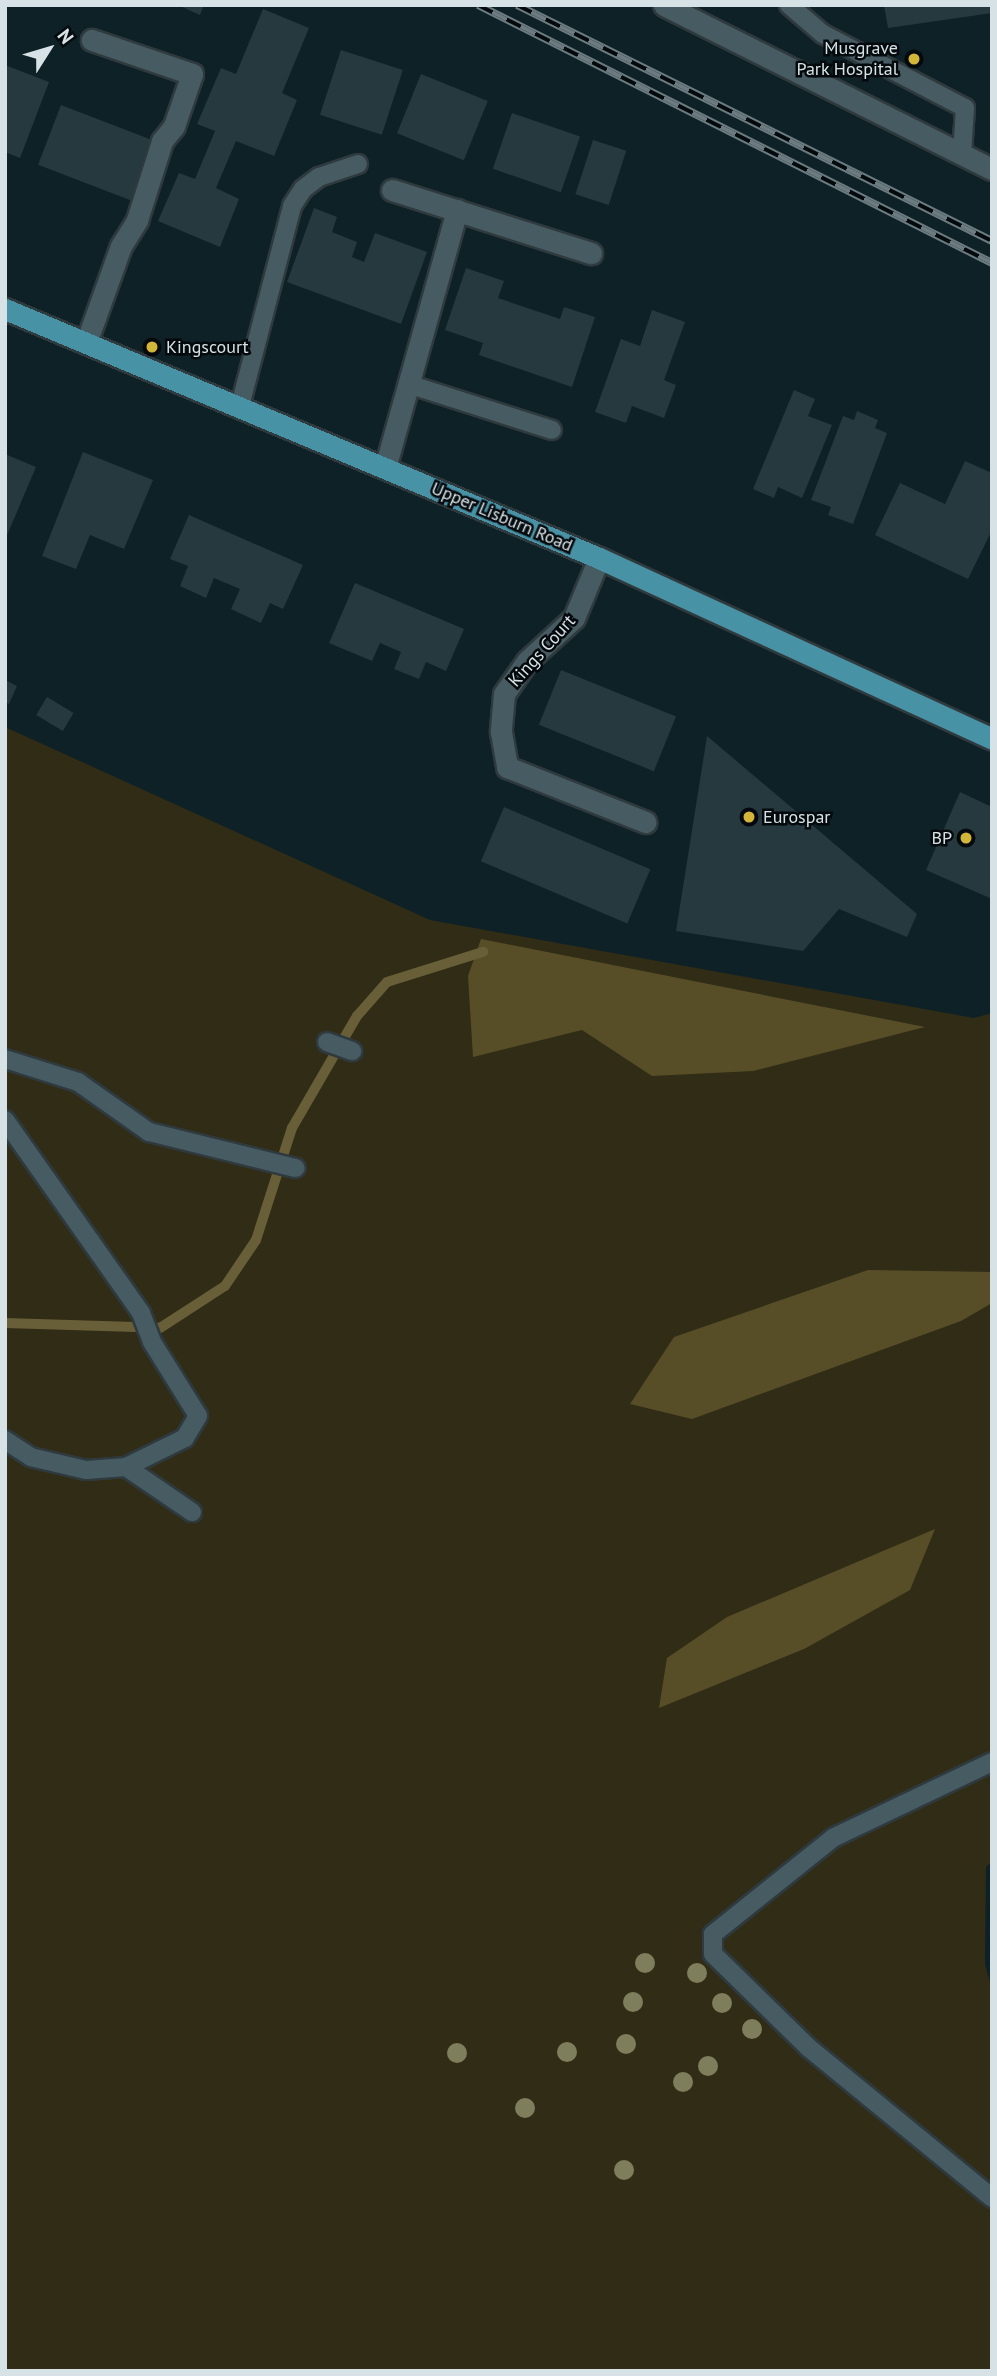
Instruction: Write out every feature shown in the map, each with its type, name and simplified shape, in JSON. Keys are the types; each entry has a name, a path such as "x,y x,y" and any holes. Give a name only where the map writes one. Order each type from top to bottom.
{"main road":[{"name":"Upper Lisburn Road","path":"5,309 599,558 992,739"}],"street":[{"path":"664,5 992,169"},
{"path":"86,342 121,246 137,220 162,141 174,126 192,74 92,40"},
{"path":"392,190 591,253"},
{"path":"385,468 457,210"},
{"name":"Kings Court","path":"599,558 574,618 527,661 504,694 501,732 507,766 645,822"}],"lane":[{"path":"789,5 823,34 965,108 962,155"},
{"path":"240,406 292,205 303,188 319,177 358,164"},
{"path":"408,384 552,430"},
{"path":"327,1042 352,1051"},
{"path":"5,1059 78,1082 149,1132 271,1159 296,1168"},
{"path":"5,1120 141,1313 152,1342 198,1416 185,1438 126,1467 86,1470 31,1457 5,1440"},
{"path":"126,1467 192,1512"},
{"path":"992,1762 833,1838 713,1934 713,1954 809,2048 992,2198"}],"shaded area":[{"path":"5,727 430,920 974,1018 992,1013 992,1861 986,1867 985,1964 992,1990 992,2371 5,2371"},
{"path":"481,939 925,1027 753,1071 652,1076 582,1030 473,1057 468,976"},
{"path":"868,1270 992,1272 992,1303 961,1321 692,1419 630,1404 674,1337"},
{"path":"935,1529 910,1590 804,1649 659,1708 667,1658 727,1617"}],"building":[{"path":"178,5 204,5 200,15"},
{"path":"884,5 992,5 992,13 888,28"},
{"path":"263,9 309,28 282,93 297,100 274,156 236,141 216,188 239,199 220,247 158,221 179,173 195,179 215,131 197,124 221,68 236,74"},
{"path":"341,50 403,70 382,135 320,115"},
{"path":"5,65 49,82 20,158 5,152"},
{"path":"421,74 488,101 464,160 397,133"},
{"path":"61,105 153,140 130,200 38,165"},
{"path":"512,113 580,136 561,192 493,169"},
{"path":"593,140 626,151 609,205 575,194"},
{"path":"314,208 337,217 332,232 357,242 352,257 364,262 375,233 427,252 401,324 287,282"},
{"path":"466,268 504,281 498,298 560,319 564,307 595,317 572,387 479,355 483,343 445,330"},
{"path":"652,310 685,322 664,380 676,385 664,418 632,406 626,423 595,412 621,339 640,346"},
{"path":"794,390 815,399 808,416 832,425 802,498 778,487 774,498 753,489"},
{"path":"857,411 878,420 875,428 887,433 853,524 828,515 831,507 811,500 843,416 854,420"},
{"path":"83,452 153,480 124,549 90,535 76,569 42,556"},
{"path":"5,454 36,467 5,540"},
{"path":"965,461 992,473 992,530 968,579 875,535 900,483 945,504"},
{"path":"189,515 303,565 283,609 270,603 261,623 231,609 240,589 214,578 206,598 180,586 188,566 170,559"},
{"path":"355,583 464,629 446,671 426,662 419,679 394,669 401,652 380,643 372,661 329,643"},
{"path":"561,670 676,716 654,771 539,725"},
{"path":"5,680 17,686 9,704 5,702"},
{"path":"47,697 74,713 63,731 36,715"},
{"name":"Eurospar","path":"707,736 917,914 907,937 839,909 803,951 676,931"},
{"name":"BP","path":"960,792 992,807 992,899 926,870"},
{"path":"504,807 650,869 627,923 481,861"}],"waterway":[{"path":"5,1323 160,1328 225,1286 256,1240 292,1128 357,1016 387,982 483,952"}],"railway":[{"path":"478,5 992,263"},
{"path":"517,5 992,241"}],"place":[{"name":"Musgrave Park Hospital","path":"914,59"},
{"name":"Kingscourt","path":"152,347"},
{"name":"Eurospar","path":"749,817"},
{"name":"BP","path":"966,838"}]}
